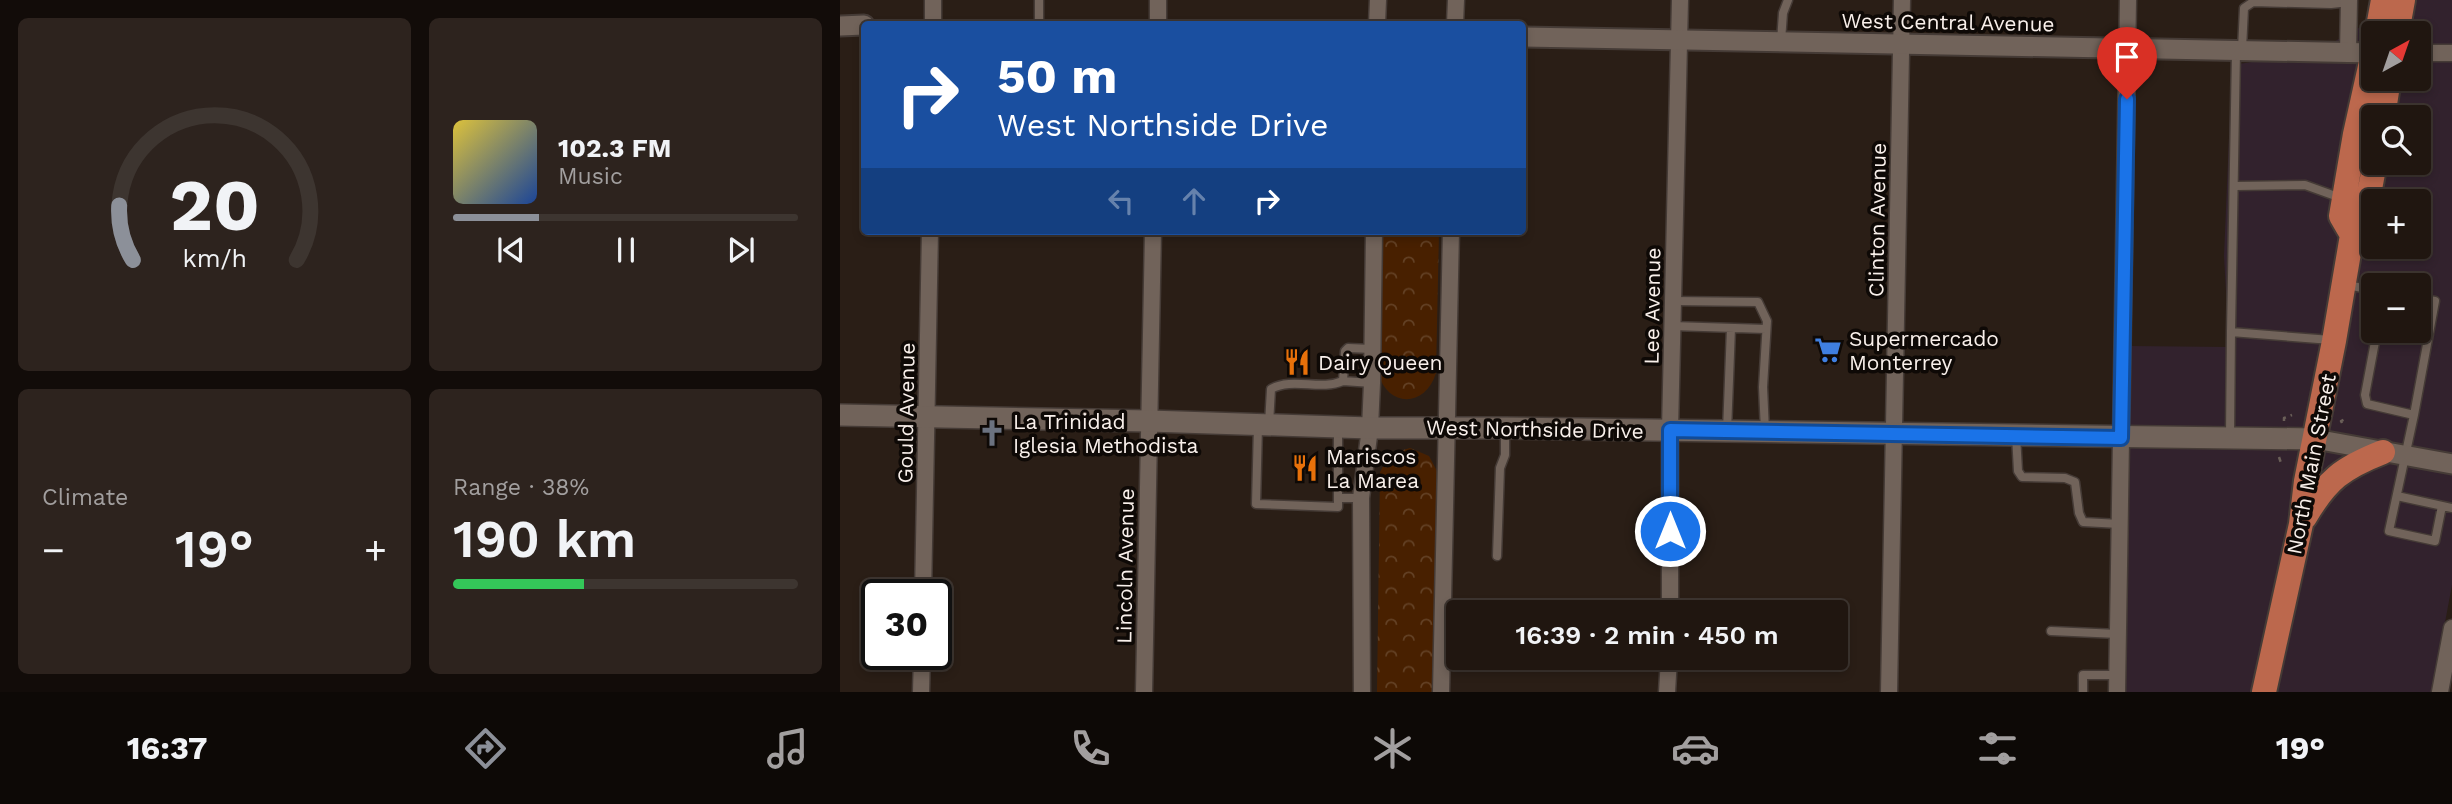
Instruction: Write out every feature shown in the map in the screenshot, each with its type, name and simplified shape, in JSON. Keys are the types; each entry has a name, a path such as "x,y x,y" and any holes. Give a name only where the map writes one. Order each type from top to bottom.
{"main road":[{"path":"2379,21 2383,0"},
{"path":"2399,21 2403,0"},
{"name":"North Main Street","path":"2352,235 2341,216 2365,91"},
{"name":"North Main Street","path":"2264,692 2301,524 2352,235 2364,220 2373,175"},
{"name":"West Northside Drive","path":"840,415 1370,428 2315,439"},
{"path":"2301,524 2319,493 2334,478 2353,464 2394,453"}],"street":[{"path":"933,0 933,21"},
{"path":"1158,0 1158,21"},
{"path":"1377,21 1378,0"},
{"path":"1455,21 1456,0"},
{"name":"Lee Avenue","path":"1670,600 1670,430 1680,0"},
{"name":"Clinton Avenue","path":"1889,692 1902,0"},
{"path":"2117,692 2128,0"},
{"path":"2348,53 2349,1"},
{"path":"840,26 861,26"},
{"name":"West Central Avenue","path":"1526,37 2361,53"},
{"path":"2431,53 2452,53"},
{"name":"Gould Avenue","path":"923,579 930,235"},
{"name":"Lincoln Avenue","path":"1144,692 1153,235"},
{"path":"1362,692 1361,498 1370,428 1374,235"},
{"path":"1441,692 1451,235"},
{"path":"2315,439 2452,464"},
{"path":"2440,692 2452,628"},
{"path":"921,692 922,670"},
{"path":"1667,692 1668,670"}],"lane":[{"path":"1039,0 1039,21"},
{"path":"1781,42 1783,13 1788,0"},
{"path":"2230,438 2239,51 2244,8 2253,2 2330,4 2349,1"},
{"path":"2235,186 2305,185 2344,199"},
{"path":"2344,285 2361,288"},
{"path":"2431,300 2435,301 2431,314"},
{"path":"1673,301 1758,302 1767,321 1763,387 1765,431"},
{"path":"1672,326 1766,329"},
{"path":"1727,431 1731,328"},
{"path":"2231,332 2334,341"},
{"path":"2378,343 2371,383 2365,395 2367,404 2414,415"},
{"path":"2423,343 2414,391 2414,415 2394,453 2396,496 2389,531 2435,541 2442,506"},
{"path":"1343,381 1345,351 1348,348 1371,349"},
{"path":"1338,426 1338,506 1256,504 1264,424 1271,389 1280,384 1332,386 1343,381 1372,383"},
{"path":"1497,556 1500,468 1505,455 1505,428"},
{"path":"2016,435 2018,471 2022,477 2065,478 2075,482 2079,513 2083,522 2120,524"},
{"path":"2396,496 2452,508"},
{"path":"1338,498 1361,498"},
{"path":"2051,631 2118,634"},
{"path":"2084,692 2084,675 2117,675"}],"path":[{"path":"2284,421 2284,418 2292,415"},
{"path":"2279,457 2281,463 2283,461"}],"shaded area":[{"path":"2415,0 2452,0 2452,585 2432,692 2126,692 2130,346 2229,347 2224,256 2232,65 2318,52 2356,28 2361,28 2361,91 2431,91 2431,21 2410,21"}],"green space":[{"path":"1379,235 1439,235 1436,373 1424,393 1407,399 1390,393 1378,373"},
{"path":"1410,448 1429,456 1438,473 1435,692 1377,692 1380,472 1392,456"}],"place":[{"name":"Supermercado Monterrey","path":"1828,350"},
{"name":"Dairy Queen","path":"1297,362"},
{"name":"La Trinidad Iglesia Methodista","path":"992,433"},
{"name":"Mariscos La Marea","path":"1305,468"}],"route":[{"path":"1670,531 1670,430 2121,438 2127,99"}]}
